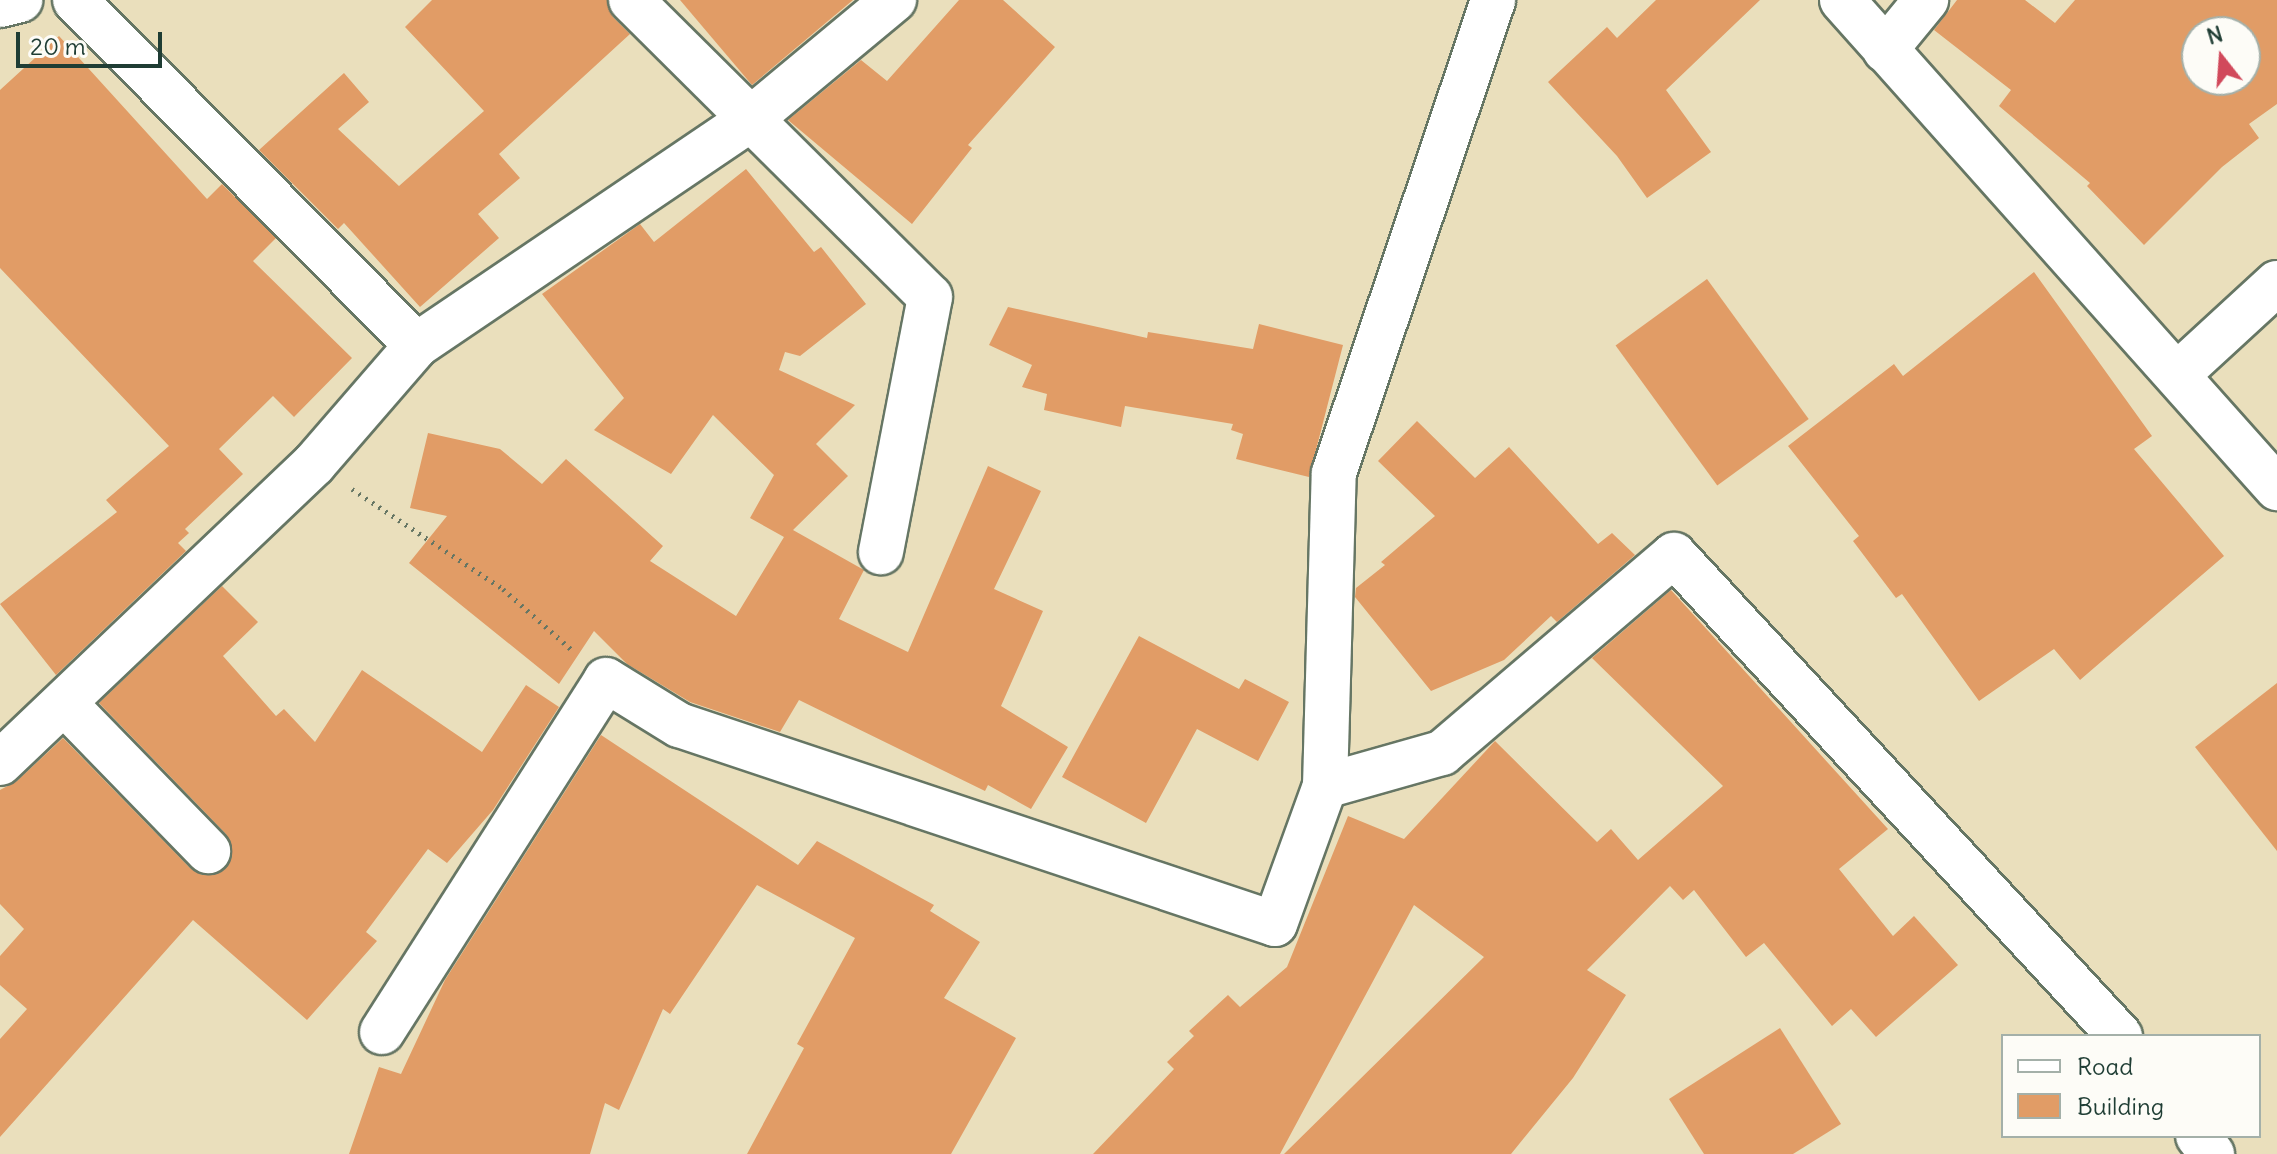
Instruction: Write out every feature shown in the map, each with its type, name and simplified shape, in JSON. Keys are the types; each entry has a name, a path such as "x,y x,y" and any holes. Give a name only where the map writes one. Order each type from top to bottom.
{"street":[{"path":"0,5 20,0"},
{"path":"75,0 417,345"},
{"path":"631,0 748,121 930,297 881,552"},
{"path":"0,763 66,705 314,464 417,345 748,121 894,0"},
{"path":"382,1032 606,680 679,725 1275,924 1325,786 1334,473 1493,0"},
{"path":"1842,0 2179,373 2277,488"},
{"path":"1885,50 1926,0"},
{"path":"2179,373 2277,283"},
{"path":"1325,786 1442,753 1674,555 2118,1034"},
{"path":"66,705 208,851"},
{"path":"2200,1138 2212,1154"}],"path":[{"path":"314,464 503,589 606,680"}],"building":[{"path":"432,0 607,0 613,17 630,34 499,154 520,178 478,214 499,238 420,307 344,223 338,229 259,150 344,73 369,102 338,129 399,186 484,111 405,27"},
{"path":"680,0 853,0 752,85"},
{"path":"959,0 1003,0 1055,47 968,145 972,148 912,224 788,120 861,60 887,81"},
{"path":"1656,0 1760,0 1666,90 1711,152 1647,198 1617,156 1548,82 1607,27 1617,38"},
{"path":"1957,0 2025,0 2055,23 2075,0 2277,0 2277,104 2249,124 2259,138 2222,167 2144,245 2087,186 2090,183 1999,106 2011,90 1934,30"},
{"path":"59,36 207,199 222,184 276,238 253,261 352,358 294,417 273,396 219,449 243,474 185,529 189,533 178,543 186,551 56,675 0,604 117,512 106,500 169,446 0,268 0,90"},
{"path":"746,169 814,252 821,247 866,304 800,356 785,352 779,370 855,405 816,444 848,476 793,530 864,570 839,619 908,652 988,466 1041,491 994,589 1043,611 1001,706 1068,747 1031,809 988,785 985,791 799,700 780,732 690,702 627,664 594,631 559,684 409,563 447,516 410,508 428,433 500,449 542,484 566,459 663,546 650,561 736,616 784,537 750,518 774,475 713,415 671,474 594,430 624,398 542,294 640,224 654,242"},
{"path":"2034,272 2152,436 2134,449 2224,556 2080,680 2054,649 1979,701 1902,594 1896,598 1853,541 1859,536 1788,446 1894,364 1903,376"},
{"path":"1707,279 1809,419 1717,485 1616,345"},
{"path":"1008,307 1147,338 1148,332 1253,349 1259,324 1343,345 1309,477 1236,459 1243,434 1231,430 1233,424 1125,406 1121,427 1044,410 1047,394 1022,387 1032,365 989,345"},
{"path":"1417,421 1475,478 1509,447 1598,544 1612,533 1635,555 1557,622 1551,616 1504,660 1431,691 1355,597 1356,588 1385,565 1381,562 1435,516 1378,461"},
{"path":"222,586 258,622 223,656 276,716 284,709 315,742 362,670 482,752 526,685 559,707 493,810 447,863 428,849 366,932 377,941 307,1020 193,920 0,1137 0,1039 27,1009 0,985 0,956 24,929 0,904 0,790 17,781 63,738 190,868 202,875 225,869 232,857 226,834 99,703"},
{"path":"1671,590 1888,829 1839,869 1893,936 1914,916 1958,965 1876,1037 1851,1009 1832,1026 1764,943 1746,957 1694,890 1683,900 1670,886 1587,970 1626,995 1573,1078 1511,1154 1284,1154 1484,957 1414,905 1280,1154 1093,1154 1174,1069 1167,1062 1194,1036 1189,1031 1228,995 1240,1007 1287,967 1348,816 1404,839 1495,741 1597,842 1611,829 1638,860 1723,786 1592,658"},
{"path":"1139,636 1239,689 1245,679 1289,702 1258,761 1197,729 1146,823 1062,777"},
{"path":"2277,683 2277,851 2195,747"},
{"path":"601,735 798,865 817,841 934,905 930,911 980,942 944,998 1016,1038 951,1154 747,1154 804,1048 797,1044 855,938 757,885 670,1014 663,1009 619,1110 605,1103 590,1154 349,1154 379,1067 401,1074 445,980"},
{"path":"1780,1028 1841,1124 1793,1154 1704,1154 1669,1099"}]}
